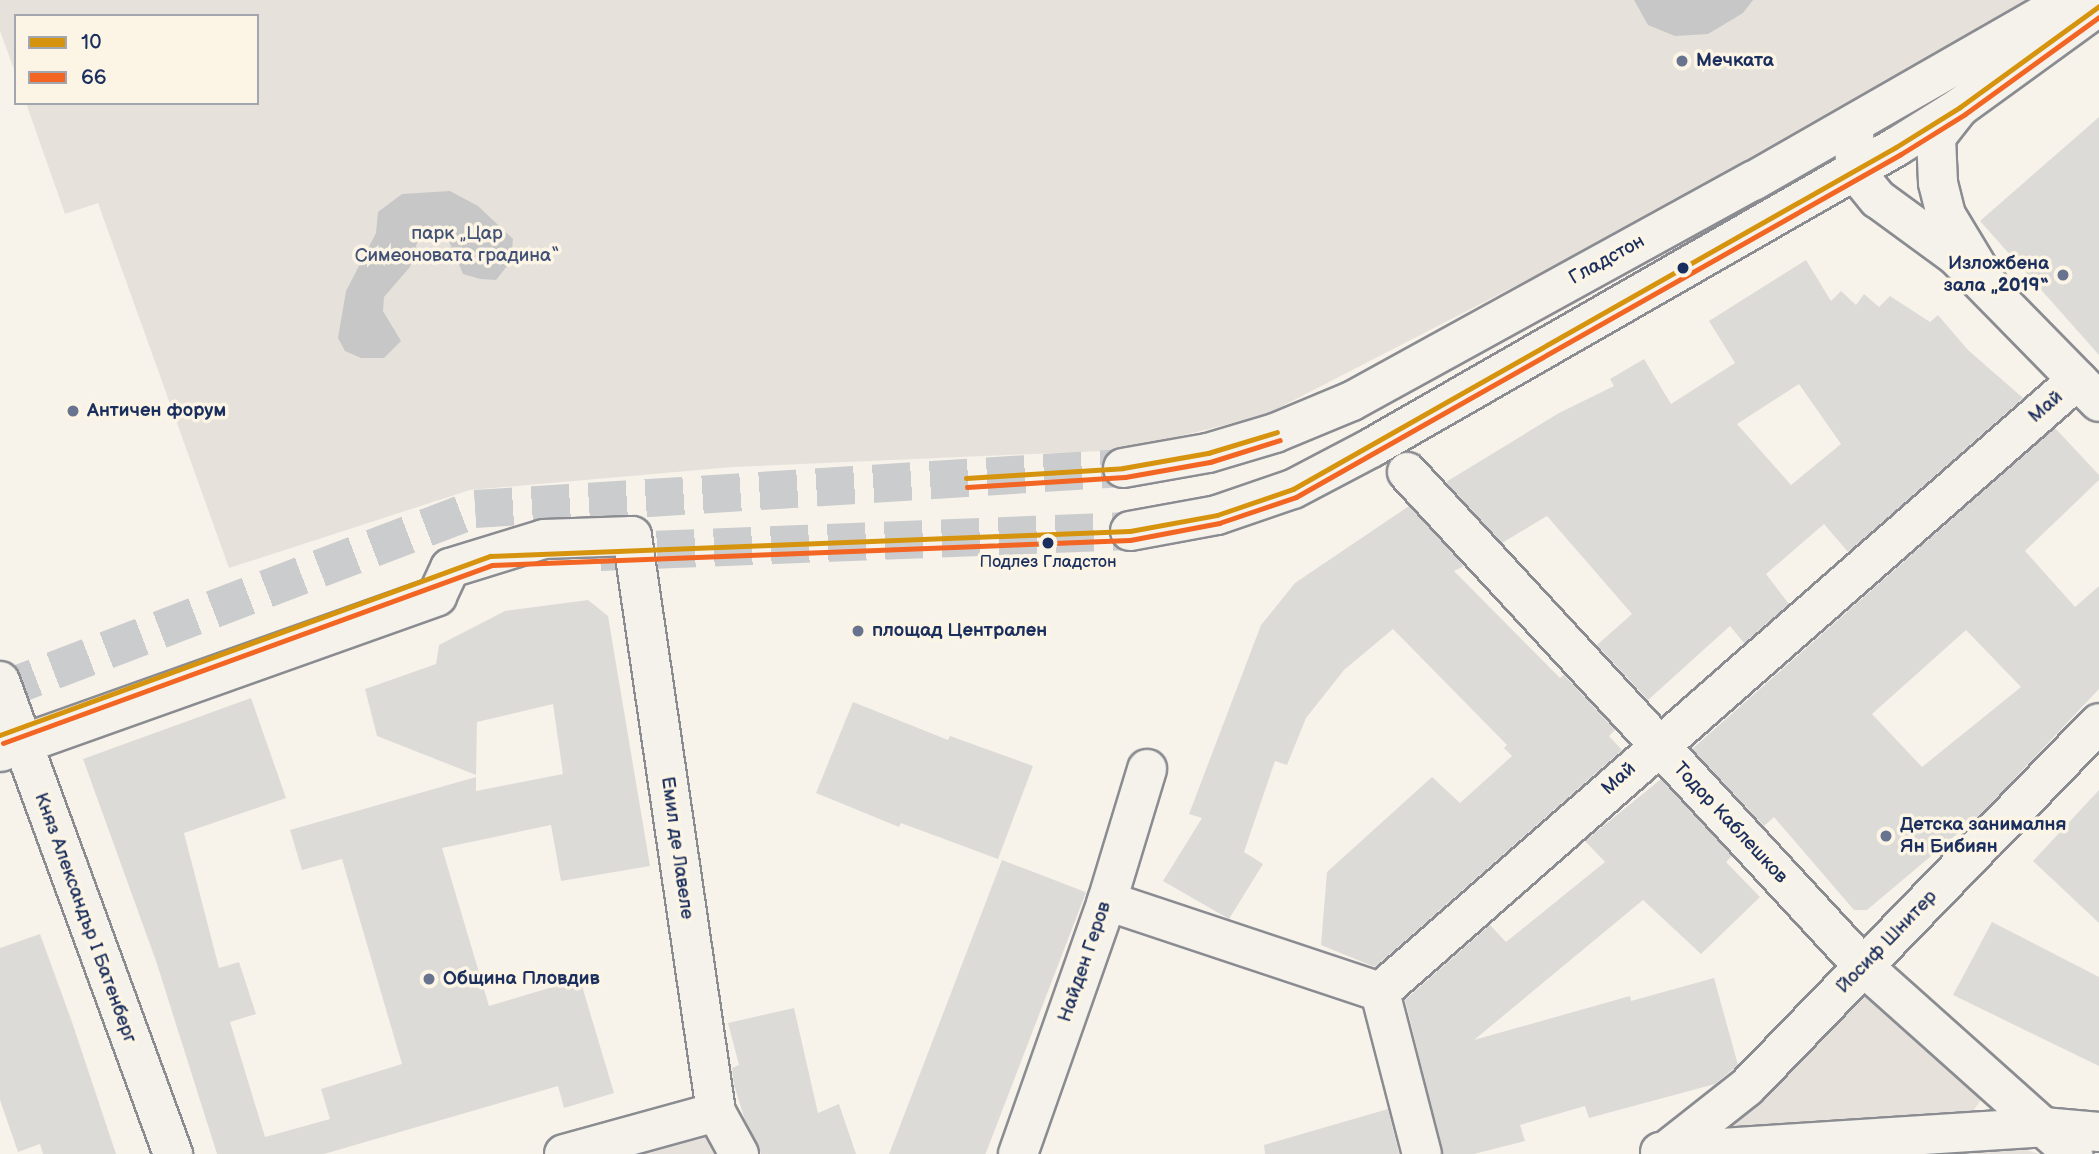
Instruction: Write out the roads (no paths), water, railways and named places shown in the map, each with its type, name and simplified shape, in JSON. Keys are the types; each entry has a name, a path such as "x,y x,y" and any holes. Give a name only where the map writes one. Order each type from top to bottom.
{"street":[{"name":"Гладстон","path":"1123,468 1208,453 1275,433 1352,401 1854,124 2069,0"},
{"path":"1130,531 1217,514 1293,489 1855,171 1959,107 2099,6"},
{"path":"1959,107 1936,137 1938,183 1946,215 1990,288"},
{"path":"1854,124 1855,171 1878,199 1921,229 1990,288 2088,391"},
{"name":"Май","path":"1380,992 1657,746 2088,391"},
{"name":"Тодор Каблешков","path":"1407,472 1657,746 1863,966 2073,1154"},
{"name":"Емил де Лавеле","path":"11,748 438,596 450,568 544,539 632,536 716,1112 739,1154"},
{"name":"Княз Александър I Батенберг","path":"0,681 11,748 173,1154"},
{"name":"Йосиф Шнитер","path":"1657,1152 1747,1087 2099,723"},
{"name":"Найден Геров","path":"1017,1154 1107,901 1147,769"},
{"path":"1107,901 1380,992 1422,1154"},
{"path":"564,1154 716,1112"},
{"path":"1657,1152 2043,1127 2099,1132"}],"tunnel":[{"path":"0,691 475,509 1123,468"},
{"path":"600,552 1130,531"}],"place":[{"name":"Мечката","path":"1682,61"},
{"name":"Изложбена зала „2019“","path":"2063,275"},
{"name":"Античен форум","path":"73,411"},
{"name":"Подлез Гладстон","path":"1048,543"},
{"name":"площад Централен","path":"858,631"},
{"name":"Детска занималня Ян Бибиян","path":"1886,836"},
{"name":"Община Пловдив","path":"429,979"}],"park label":[{"name":"парк „Цар Симеоновата градина“","path":"457,245"}]}
